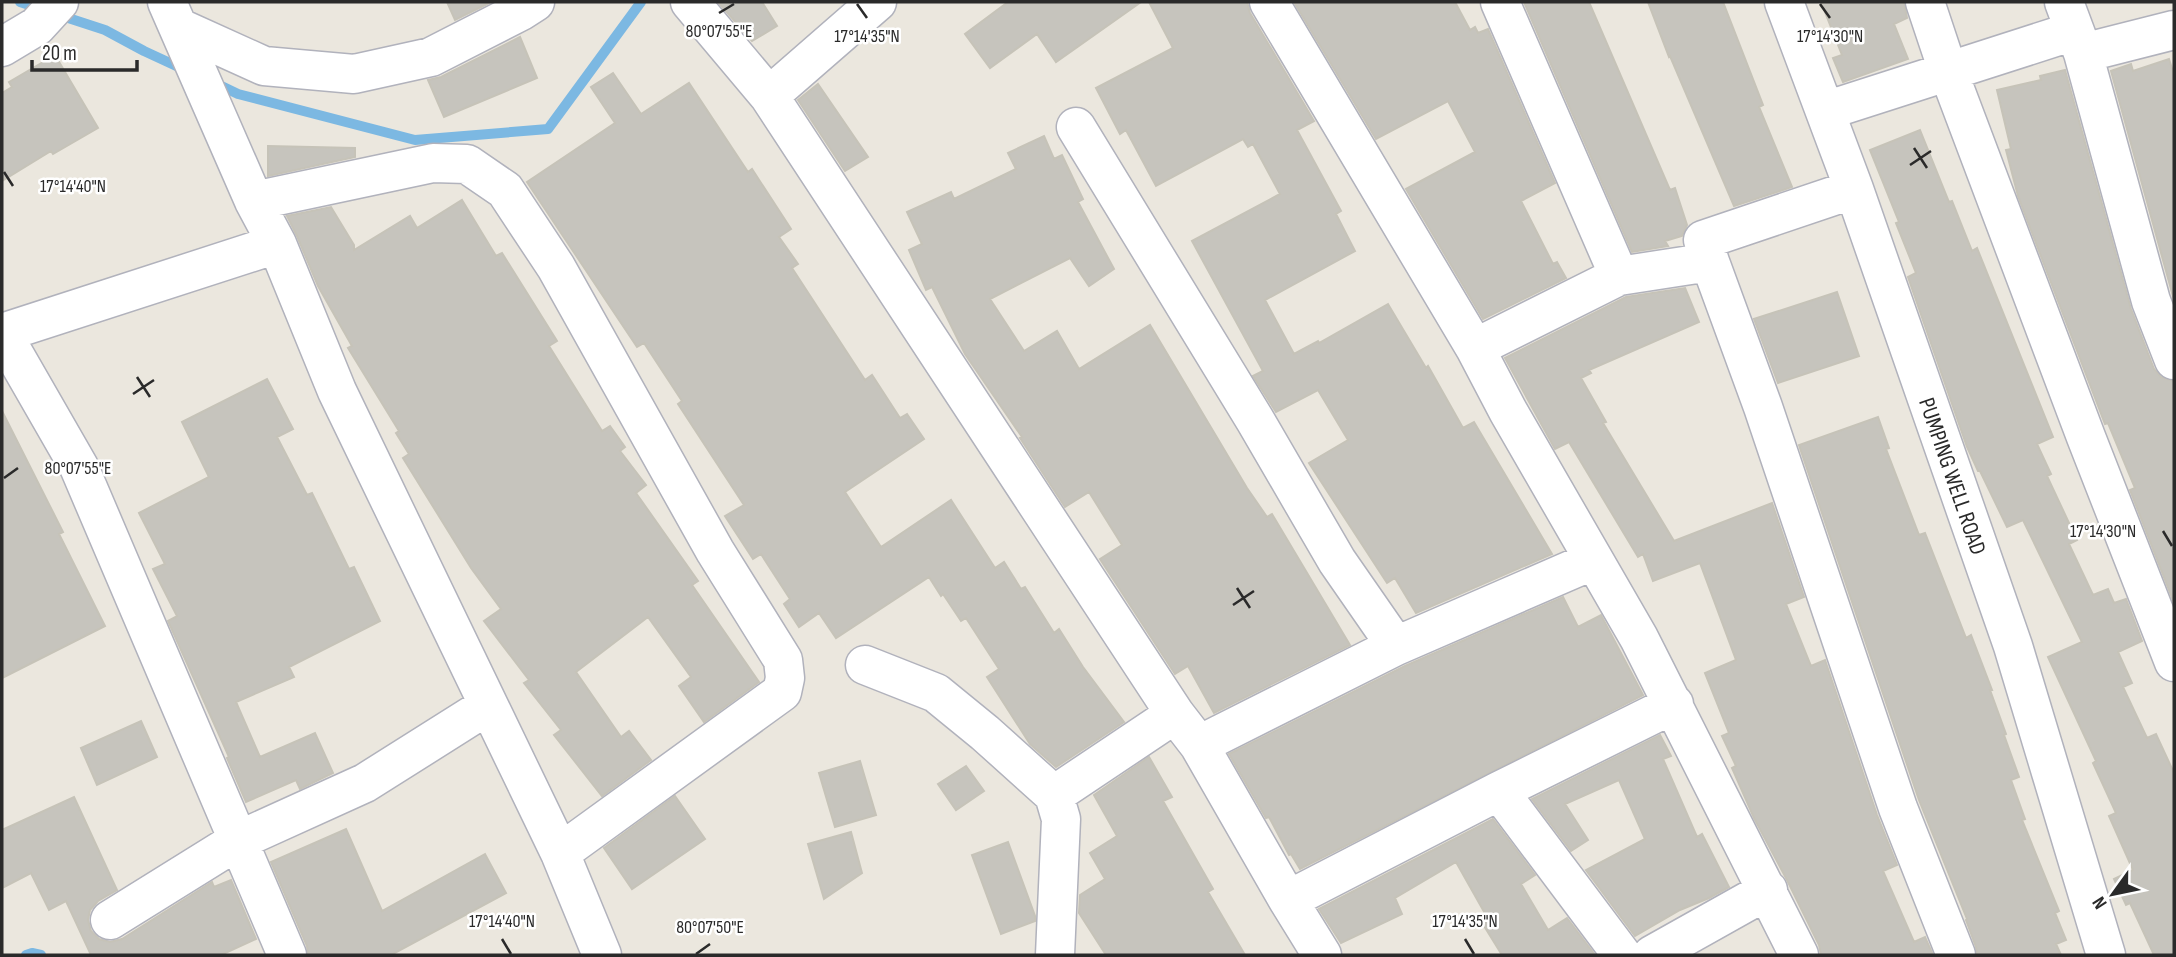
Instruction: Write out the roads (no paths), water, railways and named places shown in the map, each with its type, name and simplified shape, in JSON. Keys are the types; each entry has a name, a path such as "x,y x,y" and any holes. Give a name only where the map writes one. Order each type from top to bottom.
{"street":[{"path":"690,2 769,96 1175,714 1199,745 1322,955"},
{"path":"769,96 877,2"},
{"path":"1269,2 1475,348 1508,411 1639,638 1799,955"},
{"path":"1500,2 1619,276"},
{"name":"PUMPING WELL ROAD","path":"1784,2 1854,189 2013,646 2106,955"},
{"path":"1925,2 1948,71 2086,437 2174,662"},
{"path":"178,26 264,66 354,74 431,57 523,5"},
{"path":"2,47 48,14"},
{"path":"178,26 254,201 277,244 337,391 559,853 602,955"},
{"path":"1825,111 2074,29 2174,30"},
{"path":"2074,29 2151,301 2174,360"},
{"path":"1076,127 1255,420 1337,561 1396,646"},
{"path":"254,201 433,163 467,164 505,190 556,267 715,551 783,660 785,678 782,692 559,853"},
{"path":"1854,189 1703,240 1763,407 1898,808 1956,955"},
{"path":"277,244 2,333 79,467 287,955"},
{"path":"1475,348 1619,276 1710,262"},
{"path":"1199,745 1396,646 1594,560"},
{"path":"865,665 936,693 1054,795 1061,818 1055,955"},
{"path":"1288,900 1674,704"},
{"path":"110,920 237,841 365,783 487,706"},
{"path":"1054,795 1175,714"},
{"path":"1499,791 1622,955"},
{"path":"1653,955 1768,890"}],"waterway":[{"path":"20,2 44,10"},
{"path":"213,82 238,94 415,140 548,129 641,2"},
{"path":"59,15 105,30 185,70"},
{"path":"26,955 41,955"}]}
